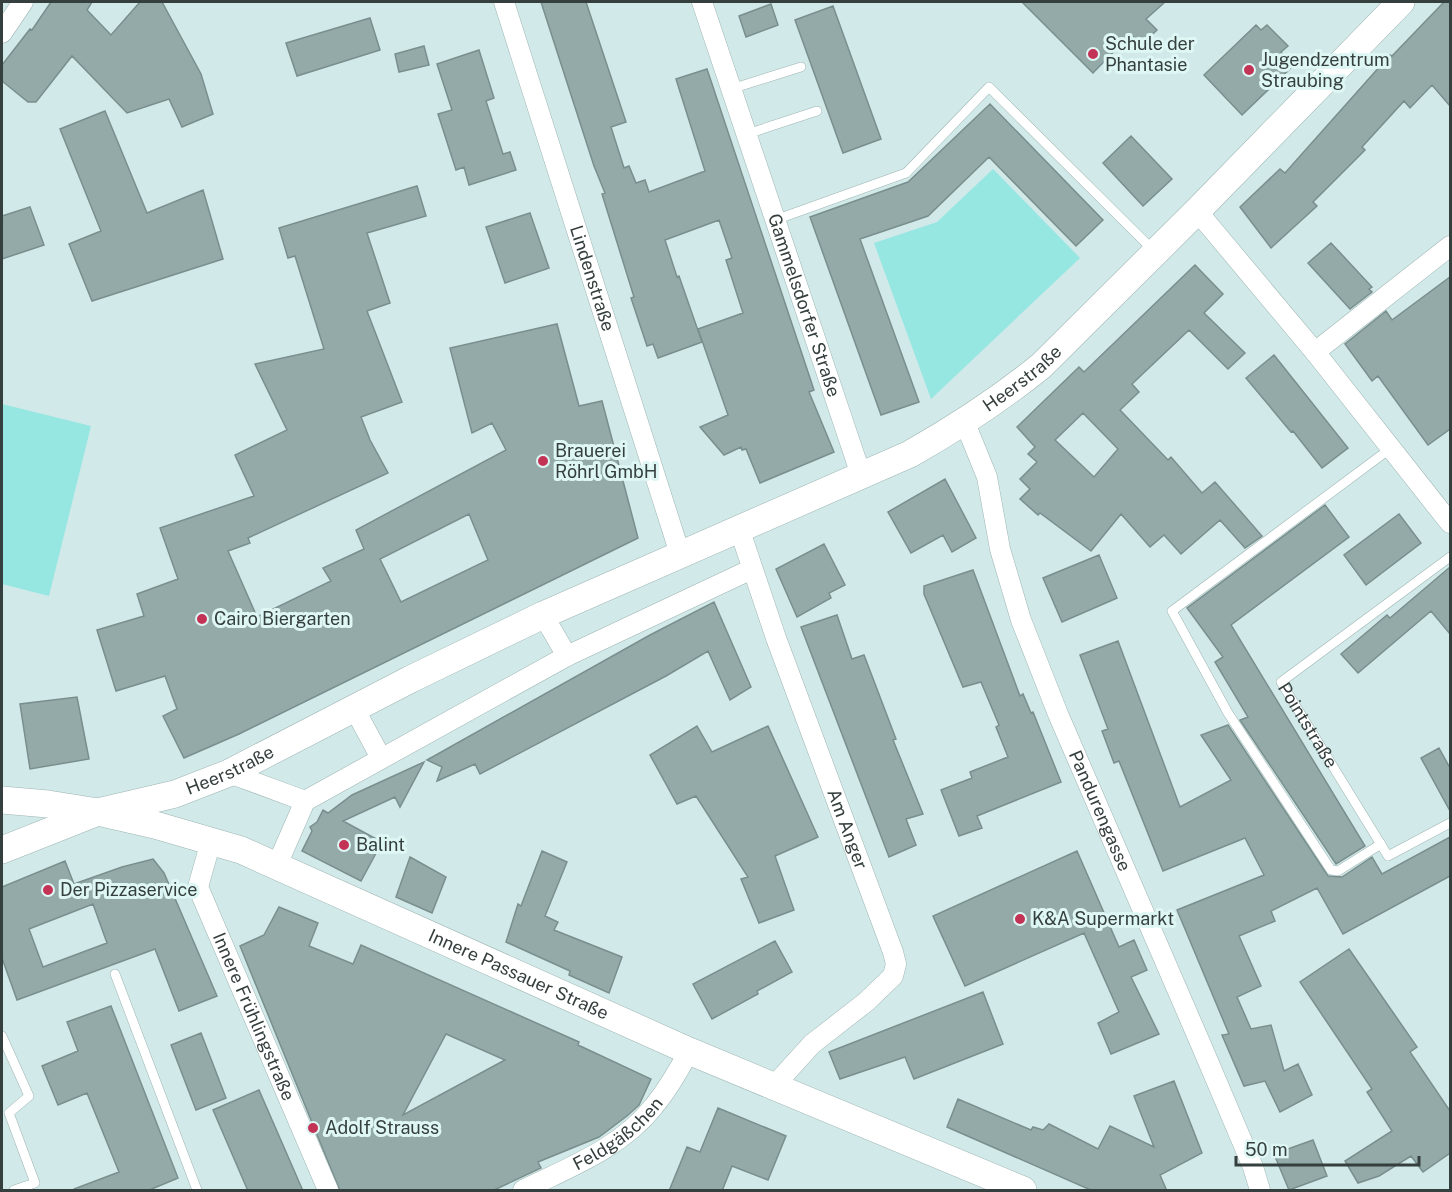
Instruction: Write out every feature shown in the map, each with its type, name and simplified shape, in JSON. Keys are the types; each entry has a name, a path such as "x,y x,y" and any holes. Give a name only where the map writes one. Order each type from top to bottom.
{"street":[{"path":"2,33 23,2"},
{"name":"Lindenstraße","path":"504,2 680,554"},
{"name":"Gammelsdorfer Straße","path":"702,2 861,475"},
{"name":"Heerstraße","path":"98,812 174,794 229,773 354,708 543,615 910,454 965,423 1041,366 1197,211 1401,2"},
{"path":"1197,211 1315,352 1391,448 1447,512"},
{"path":"1315,352 1450,246"},
{"name":"Pandurengasse","path":"965,423 987,477 1000,549 1021,620 1058,714 1253,1167 1260,1191"},
{"name":"Am Anger","path":"739,528 776,638 896,964 893,976 880,990 812,1044 773,1087"},
{"path":"277,865 305,801 567,656 752,568"},
{"path":"543,615 567,656"},
{"path":"354,708 381,758"},
{"path":"229,773 305,801"},
{"name":"Innere Passauer Straße","path":"2,801 48,804 155,825 211,841 277,865 443,942 690,1051 1023,1191"},
{"path":"2,850 98,812"},
{"name":"Innere Frühlingstraße","path":"211,841 198,887 328,1191"},
{"name":"Feldgäßchen","path":"523,1191 599,1153 622,1138 655,1106 690,1051"}],"lane":[{"path":"731,89 801,67"},
{"path":"775,220 906,173 989,87 1155,253"},
{"path":"747,135 817,111"},
{"path":"1391,448 1172,611 1228,713 1330,870 1338,871 1381,844 1388,856 1450,823"},
{"name":"Pointstraße","path":"1381,844 1281,682 1450,557"},
{"path":"115,974 196,1191"},
{"path":"2,1036 28,1096 9,1113 35,1184 14,1191"}],"shaded area":[{"path":"993,169 1080,258 931,399 874,243 937,222"},
{"path":"2,404 91,426 49,596 2,584"}],"building":[{"path":"51,2 92,2 87,10 111,35 140,2 162,2 201,74 213,114 182,127 169,99 127,113 72,56 36,102 28,102 2,81 2,65 30,29 32,30"},
{"path":"541,2 586,2 626,122 611,127 624,168 629,166 636,183 645,180 649,192 705,171 676,79 707,69 814,390 809,392 834,452 760,483 746,449 742,450 741,447 724,455 700,427 728,415 698,329 743,313 726,260 732,258 719,220 665,240 702,342 658,358 653,344 647,346 602,194 605,193 594,166"},
{"name":"Schule der Phantasie","path":"1022,2 1165,2 1146,19 1157,30 1141,45 1131,34 1093,73"},
{"path":"1444,2 1450,2 1450,106 1432,85 1410,108 1404,101 1362,147 1365,150 1313,202 1317,206 1271,248 1240,207 1280,169 1285,173 1390,55 1392,56"},
{"path":"771,4 778,25 746,37 739,16"},
{"path":"833,6 881,139 843,153 795,20"},
{"path":"370,18 380,50 297,76 286,43"},
{"name":"Jugendzentrum Straubing","path":"1256,25 1261,30 1267,25 1288,46 1281,52 1294,65 1242,115 1204,75"},
{"path":"424,46 429,65 399,72 395,54"},
{"path":"479,50 494,98 486,101 503,154 510,152 516,170 469,185 464,167 456,170 438,114 452,110 437,64"},
{"path":"990,104 1103,220 1076,246 989,157 928,216 860,239 919,402 881,415 810,217 908,182"},
{"path":"105,111 147,213 203,190 223,259 92,301 69,244 101,231 60,129"},
{"path":"1131,136 1172,179 1143,206 1103,163"},
{"path":"417,186 426,216 367,233 390,303 367,311 402,402 361,417 370,440 388,473 248,538 250,543 228,551 257,617 331,581 323,568 364,549 356,530 506,450 492,423 472,433 450,348 557,324 579,406 602,401 638,538 239,734 184,758 163,716 177,709 165,676 116,691 97,630 144,616 137,594 178,579 160,528 254,496 235,455 287,430 255,364 324,349 295,256 288,258 279,228","holes":["469,514 488,560 401,602 380,559"]},
{"path":"30,207 44,245 2,259 2,216"},
{"path":"530,213 549,268 505,283 486,227"},
{"path":"1331,243 1372,287 1369,289 1372,292 1350,309 1308,263"},
{"path":"1195,265 1223,294 1204,313 1245,353 1228,369 1189,330 1132,384 1139,392 1120,410 1168,460 1171,457 1202,493 1215,482 1262,536 1245,548 1220,520 1181,554 1164,535 1150,547 1121,514 1091,551 1040,513 1038,515 1020,499 1030,489 1020,479 1037,462 1028,454 1035,447 1017,427 1079,367 1084,372","holes":["1083,413 1118,449 1094,477 1055,440"]},
{"path":"1450,277 1450,429 1428,445 1378,376 1372,381 1345,344 1386,311 1392,320"},
{"path":"1274,355 1348,448 1322,468 1246,378"},
{"path":"945,479 976,538 952,552 943,535 911,553 888,512"},
{"path":"1325,505 1349,537 1231,625 1365,846 1336,864 1240,720 1248,717 1215,662 1223,657 1187,608"},
{"path":"1399,514 1421,543 1366,585 1344,555"},
{"path":"824,544 845,585 829,593 831,598 797,617 776,569"},
{"path":"1099,555 1117,598 1062,622 1043,578"},
{"path":"1450,567 1450,634 1431,611 1358,673 1341,654 1387,615 1390,618"},
{"path":"973,570 1020,696 1023,694 1031,713 1033,712 1061,782 977,816 982,828 959,836 941,790 972,778 970,772 1008,757 996,727 999,725 981,682 963,687 924,594 924,586"},
{"path":"714,602 751,687 730,700 708,651 666,676 480,774 475,764 437,781 442,767 427,760 650,635"},
{"path":"837,615 852,659 864,655 896,739 893,740 923,814 906,819 916,845 889,857 801,627"},
{"path":"1118,641 1180,807 1231,780 1201,735 1228,725 1328,876 1342,877 1372,857 1382,874 1450,837 1450,876 1343,934 1317,888 1271,911 1275,921 1239,936 1261,986 1237,997 1251,1029 1271,1025 1284,1071 1298,1064 1312,1095 1280,1112 1265,1081 1244,1086 1222,1035 1229,1034 1177,910 1264,875 1245,838 1163,871 1119,761 1114,763 1102,731 1108,729 1080,655"},
{"path":"77,697 89,759 30,769 20,704"},
{"path":"697,726 712,752 768,726 818,837 775,856 794,910 759,923 741,879 748,877 696,796 677,804 650,755"},
{"path":"1439,748 1450,768 1450,811 1421,758"},
{"path":"424,762 400,807 395,797 343,821 382,842 361,881 302,851 312,831 310,827 317,822 323,810 328,813 352,795"},
{"path":"542,851 567,862 545,916 558,922 554,930 622,957 609,993 569,975 570,971 506,942 518,904 521,906"},
{"path":"1077,851 1119,947 1134,940 1147,970 1131,977 1159,1034 1111,1054 1098,1023 1119,1012 1084,933 965,986 933,916"},
{"path":"410,857 446,877 432,913 396,897"},
{"path":"153,859 164,873 217,996 179,1011 155,949 17,1000 2,958 2,887 65,861 74,884","holes":["93,904 107,943 43,967 29,929"]},
{"path":"279,907 318,923 309,946 353,964 361,945 579,1042 578,1045 651,1079 639,1105 599,1137 538,1162 541,1168 492,1191 340,1191 240,946 264,935","holes":["446,1034 505,1060 403,1115"]},
{"path":"775,941 792,972 712,1019 693,984"},
{"path":"1349,949 1417,1047 1410,1052 1450,1111 1450,1153 1423,1172 1411,1156 1379,1176 1358,1183 1345,1161 1392,1131 1367,1092 1372,1089 1300,982"},
{"path":"983,992 1003,1044 914,1079 905,1057 840,1079 829,1052"},
{"path":"111,1006 178,1178 147,1191 74,1191 74,1189 119,1172 87,1093 58,1105 42,1066 78,1051 67,1022"},
{"path":"201,1033 226,1098 196,1110 171,1045"},
{"path":"1174,1081 1202,1153 1160,1175 1167,1191 1093,1191 947,1127 958,1099 1031,1130 1033,1127 1043,1130 1049,1124 1098,1149 1110,1126 1154,1147 1134,1096"},
{"path":"259,1090 303,1191 248,1191 213,1110"},
{"path":"718,1108 786,1136 768,1180 732,1166 722,1191 669,1191 687,1147 700,1152"},
{"path":"1313,1140 1327,1176 1289,1190 1274,1154"}],"place":[{"name":"Schule der Phantasie","path":"1093,54"},
{"name":"Jugendzentrum Straubing","path":"1249,70"},
{"name":"Brauerei Röhrl GmbH","path":"543,461"},
{"name":"Cairo Biergarten","path":"202,619"},
{"name":"Balint","path":"344,845"},
{"name":"Der Pizzaservice","path":"48,890"},
{"name":"K&A Supermarkt","path":"1020,919"},
{"name":"Adolf Strauss","path":"313,1128"}]}
